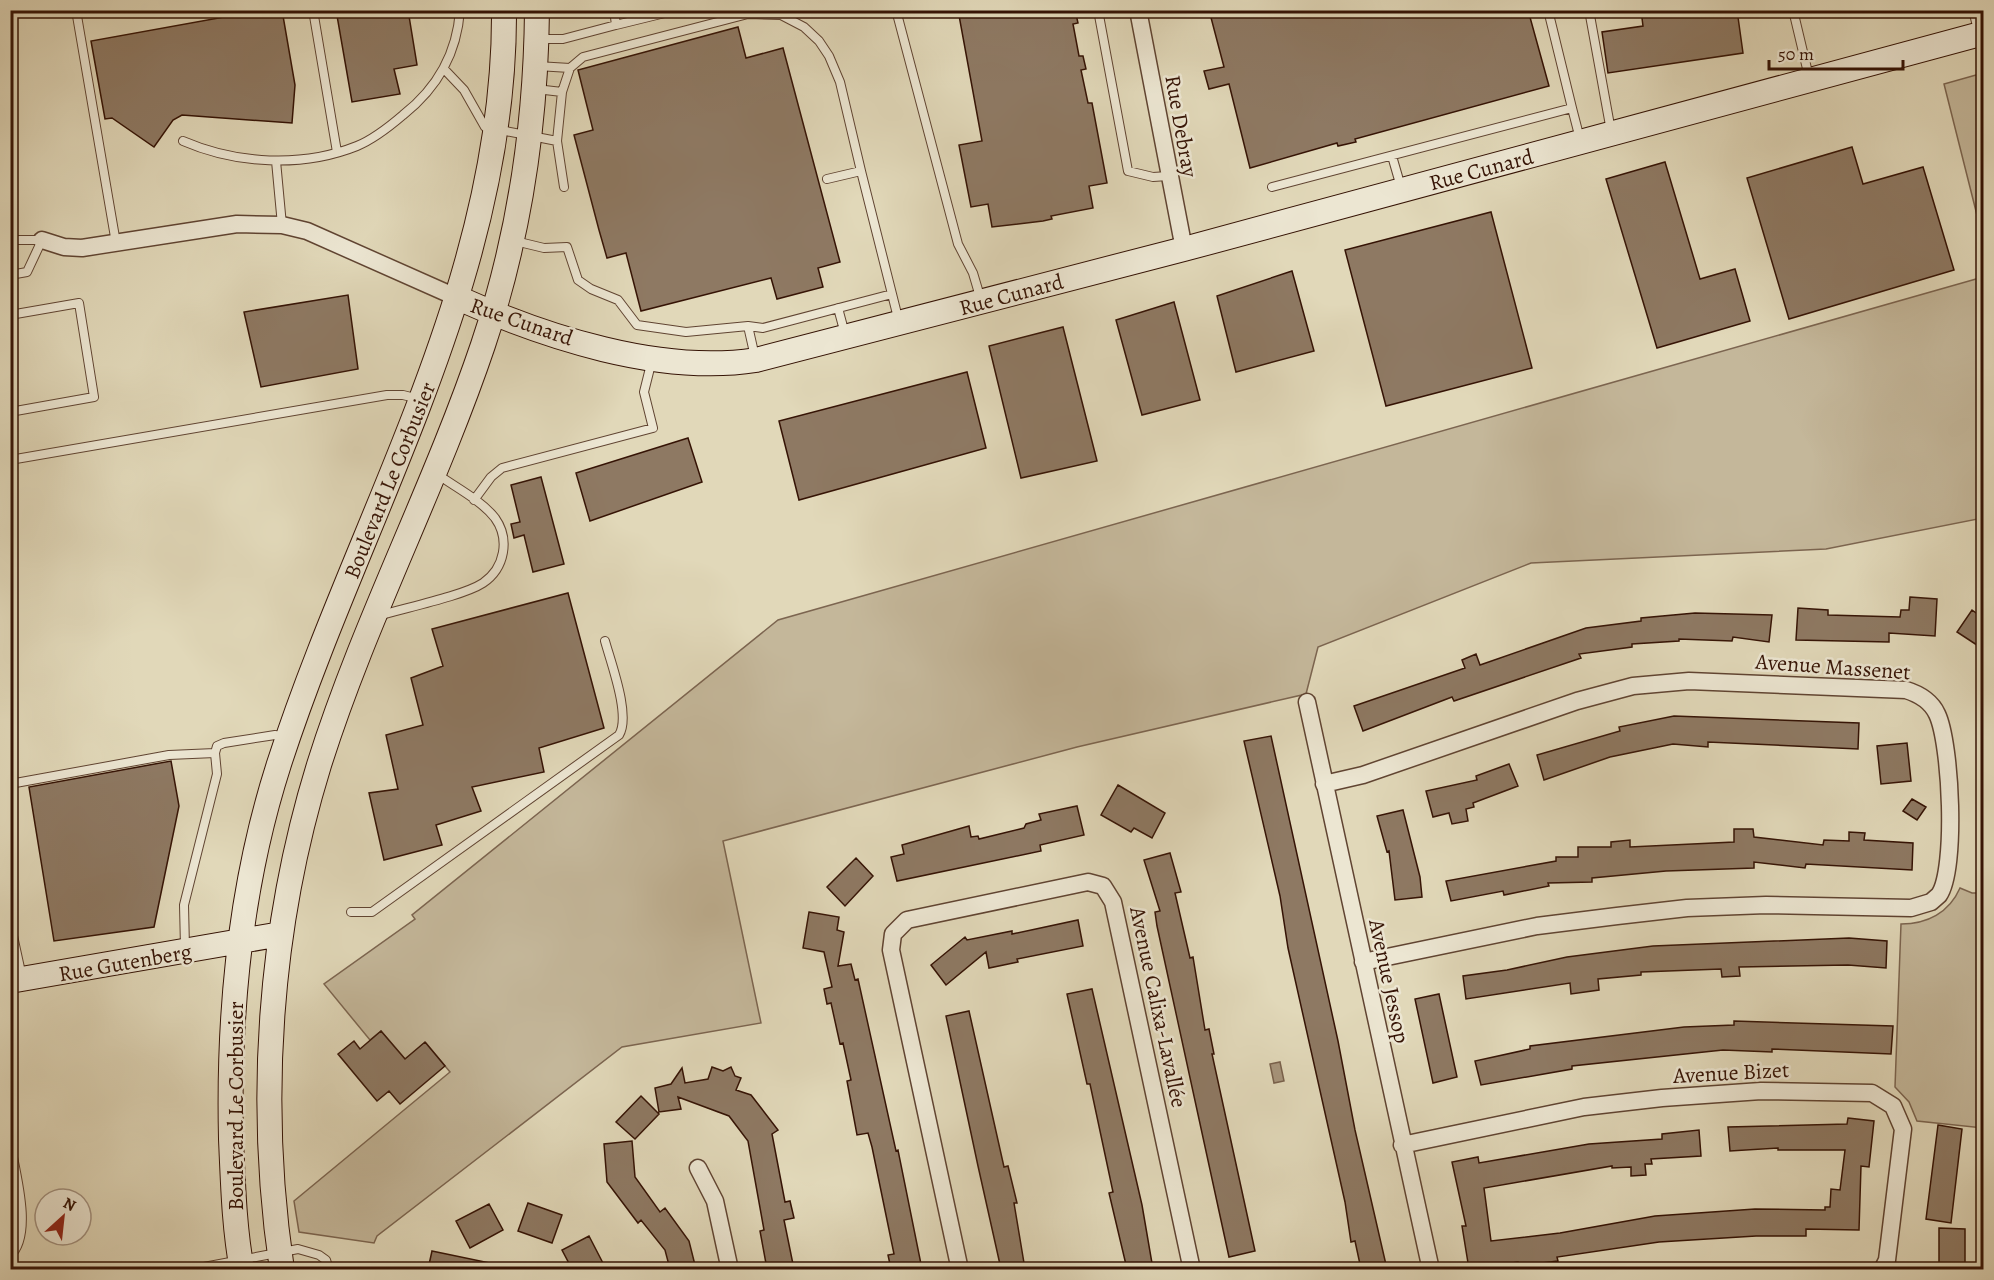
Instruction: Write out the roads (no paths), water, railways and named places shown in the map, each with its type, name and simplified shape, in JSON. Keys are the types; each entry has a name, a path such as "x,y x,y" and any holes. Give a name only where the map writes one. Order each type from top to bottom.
{"street":[{"name":"Boulevard Le Corbusier","path":"241,1265 232,1173 230,1094 232,1014 240,942 260,836 288,738 422,400 458,298 496,131 502,83 504,10"},
{"name":"Boulevard Le Corbusier","path":"281,1261 269,1119 272,1022 281,934 311,792 333,724 480,352 492,314 511,240 530,138 537,10"},
{"name":"Rue Debray","path":"1138,10 1168,176 1184,249"},
{"name":"Rue Cunard","path":"42,240 73,248 237,224 282,225 307,231 492,314 592,345 653,360 697,365 756,360 1184,249 1981,34"},
{"name":"Avenue Massenet","path":"1324,784 1363,775 1597,694 1651,683 1707,681 1906,690 1919,694 1930,703 1941,724 1948,789 1948,870 1939,895 1919,907 1775,905 1644,913 1537,926 1363,962"},
{"name":"Avenue Jessop","path":"1307,702 1402,1145 1431,1269"},
{"name":"Avenue Calixa-Lavallée","path":"960,1269 891,950 893,934 907,920 1088,882 1102,886 1113,902 1192,1269"},
{"path":"240,942 281,934"},
{"name":"Rue Gutenberg","path":"16,980 240,942"},
{"name":"Avenue Bizet","path":"1402,1145 1584,1107 1662,1098 1761,1091 1872,1093 1893,1106 1903,1129 1887,1260 1882,1269"},
{"path":"698,1168 715,1201 730,1269"}],"lane":[{"path":"76,10 116,243"},
{"path":"313,10 337,152"},
{"path":"183,141 221,155 276,161 337,152 373,137 425,96 444,69 454,42 460,10"},
{"path":"614,10 616,25"},
{"path":"537,39 563,39 677,10"},
{"path":"896,10 958,244 973,273 982,302"},
{"path":"1098,10 1128,171 1153,177 1168,176"},
{"path":"1548,10 1581,142"},
{"path":"1589,10 1612,134"},
{"path":"1793,10 1810,80"},
{"path":"1973,10 1981,34"},
{"path":"535,77 570,68 584,57 748,14 781,15 804,27 819,41 829,56 840,82 899,324"},
{"path":"564,187 557,141 562,92 570,68"},
{"path":"444,69 464,90 481,123 488,129 557,141"},
{"path":"535,77 562,92"},
{"path":"1272,187 1572,108"},
{"path":"1392,156 1402,190"},
{"path":"276,161 282,225"},
{"path":"827,179 861,171"},
{"path":"10,240 42,240 27,272 10,276"},
{"path":"511,240 544,248 567,247 578,280 583,285 618,300 629,317 643,327 686,332 748,326 763,328 892,294"},
{"path":"10,315 79,303 94,397 10,412"},
{"path":"838,308 846,338"},
{"path":"748,326 756,360"},
{"path":"474,500 491,477 502,468 653,428 644,392 653,360"},
{"path":"10,460 387,395 403,395 422,400"},
{"path":"375,617 474,587 496,570 503,555 503,537 495,519 474,500 433,471"},
{"path":"351,912 372,912 620,735 624,729 623,713 605,641"},
{"path":"186,951 184,905 217,774 214,753 217,746 275,735 288,738"},
{"path":"10,784 169,755 214,753"},
{"path":"10,922 16,980"},
{"path":"10,1142 22,1218 22,1236 10,1256"},
{"path":"188,1269 281,1261 298,1249 309,1251 326,1260 329,1269"}]}
